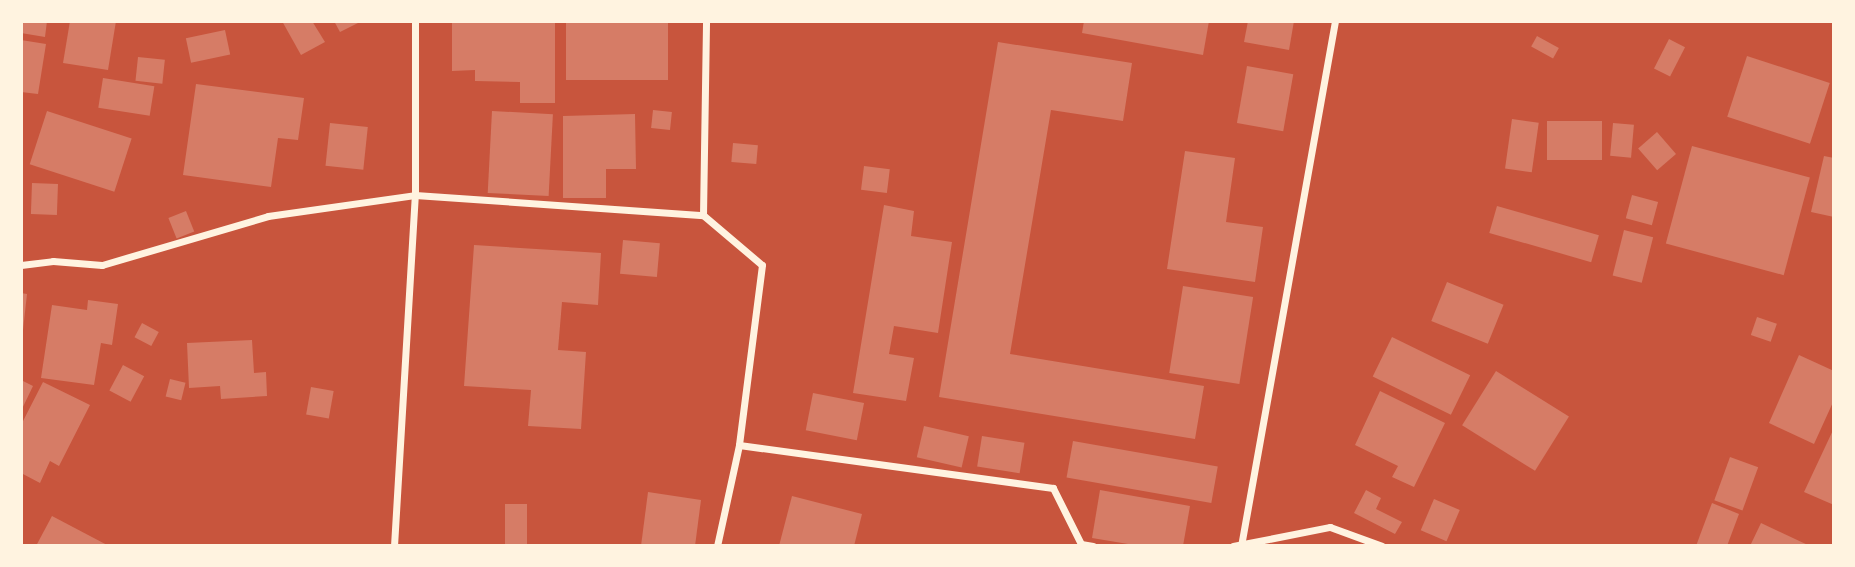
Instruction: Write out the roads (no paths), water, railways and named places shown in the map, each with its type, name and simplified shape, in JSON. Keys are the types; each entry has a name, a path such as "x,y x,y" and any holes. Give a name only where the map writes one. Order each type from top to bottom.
{"street":[{"path":"394,546 415,195 415,21"},
{"path":"703,215 706,21"},
{"path":"1335,21 1239,545 1330,527 1382,546"},
{"path":"21,265 53,261 102,265 268,216 415,195 703,215 762,265 739,445 717,546"},
{"path":"739,445 1053,488 1081,544 1093,546"}]}
